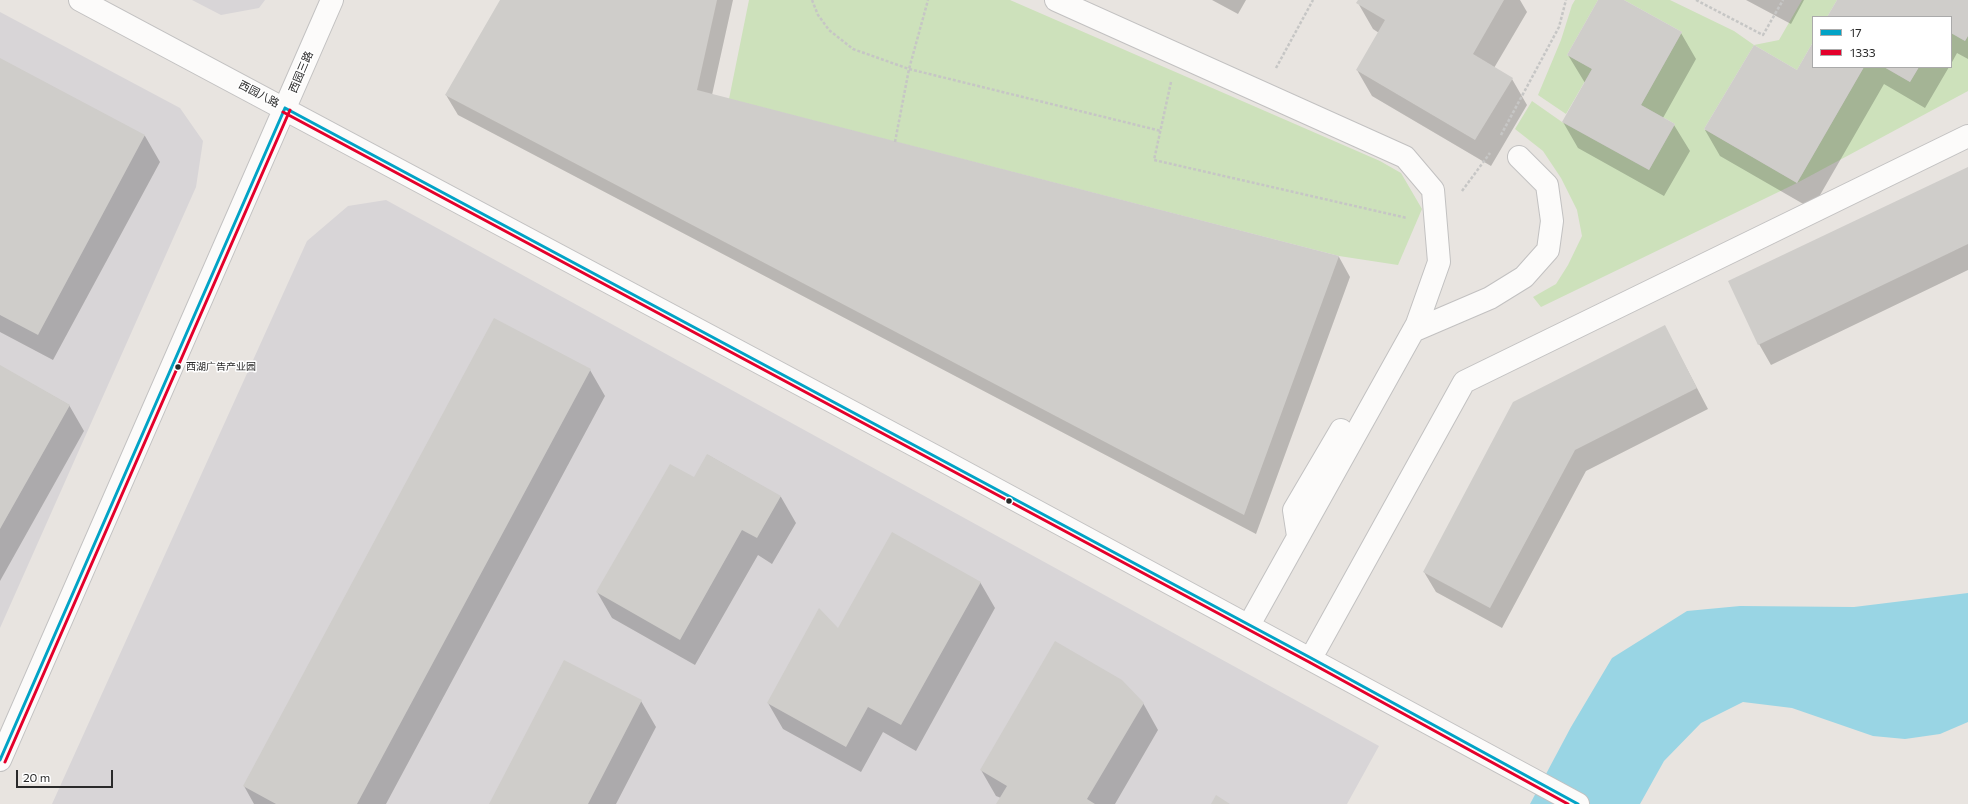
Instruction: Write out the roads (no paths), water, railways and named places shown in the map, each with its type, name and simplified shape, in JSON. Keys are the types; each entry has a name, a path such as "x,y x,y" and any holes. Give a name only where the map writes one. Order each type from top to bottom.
{"street":[{"name":"西园八路","path":"80,0 285,108 1311,658 1578,804"},
{"name":"西园三路","path":"0,760 332,0"},
{"path":"1056,0 1405,157 1433,190 1439,262 1413,332 1249,625"},
{"path":"1311,658 1464,382 1968,136"},
{"path":"1413,332 1490,298 1524,278 1548,250 1552,221 1547,185 1519,157"},
{"path":"1298,536 1294,510 1341,430"}],"water":[{"path":"1968,593 1968,722 1940,734 1905,739 1873,736 1792,708 1743,702 1701,723 1664,761 1640,804 1530,804 1571,727 1612,658 1687,611 1740,606 1854,607"}],"place":[{"name":"西湖广告产业园","path":"178,367"}]}
